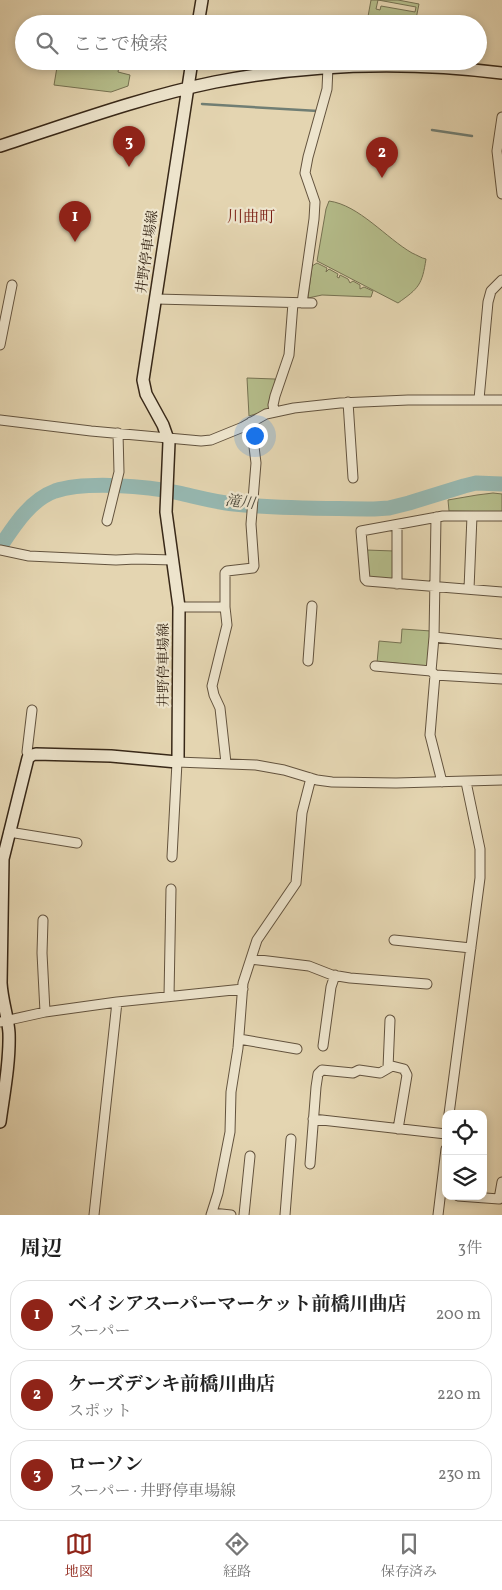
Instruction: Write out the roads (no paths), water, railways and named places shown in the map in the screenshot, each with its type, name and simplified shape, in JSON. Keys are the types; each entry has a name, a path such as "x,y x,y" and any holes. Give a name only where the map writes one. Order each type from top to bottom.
{"main road":[{"path":"200,15 202,0"},
{"name":"井野停車場線","path":"177,762 179,607 166,502 169,438 143,385 190,70"},
{"path":"0,146 166,94 255,75 301,70"},
{"path":"467,70 502,73"},
{"path":"0,1122 9,1044 4,1021 0,979 1,858 27,761 30,756 36,754 101,755 177,762"}],"street":[{"path":"274,411 275,396 288,355 314,219 315,202 305,173 327,89 328,70"},
{"path":"502,117 497,143 500,158 502,194"},
{"path":"479,399 488,302 491,291 502,280"},
{"path":"0,345 12,285"},
{"path":"156,299 312,303"},
{"path":"0,420 205,441 243,427 259,417 274,411 348,402 502,400"},
{"path":"348,402 354,478"},
{"path":"226,764 220,708 212,686 227,625 224,607 225,573 227,571 253,568 254,566 251,532 256,463 251,422"},
{"path":"108,520 119,474 118,433"},
{"path":"469,589 472,516"},
{"path":"502,516 436,517 361,531 365,579 371,582 502,592"},
{"path":"436,517 430,735 442,782"},
{"path":"397,525 397,584"},
{"path":"0,550 29,556 108,560 173,560"},
{"path":"308,661 312,606"},
{"path":"179,607 224,607"},
{"path":"434,637 502,644"},
{"path":"375,666 502,679"},
{"path":"30,756 27,752 32,710"},
{"path":"172,857 177,762 269,767 332,782 396,783 502,780"},
{"path":"231,1215 212,1214 230,1132 230,1092 239,1039 243,983 257,940 296,883 302,813 311,778"},
{"path":"450,1110 480,878 480,849 466,782"},
{"path":"9,832 78,843"},
{"path":"169,996 171,889"},
{"path":"43,920 42,953 45,1012"},
{"path":"394,940 471,948"},
{"path":"251,959 309,966 350,978 427,984"},
{"path":"323,1046 331,988 335,975"},
{"path":"4,1021 45,1012 117,1002 243,989"},
{"path":"94,1215 117,1002"},
{"path":"388,1068 390,1020"},
{"path":"239,1039 297,1049"},
{"path":"310,1164 317,1077 320,1071 325,1069 350,1072 359,1070 380,1073 392,1066 402,1068 406,1073 398,1128"},
{"path":"313,1119 442,1134"},
{"path":"285,1215 291,1139"},
{"path":"244,1215 250,1156"},
{"path":"487,1198 499,1199 502,1182"},
{"path":"438,1215 442,1199"}],"waterway":[{"path":"202,104 318,111"},
{"path":"432,130 472,136"},
{"name":"滝川","path":"0,547 23,514 46,495 55,491 83,486 99,485 166,490 213,501 251,506 374,509 389,508 409,503 476,483 502,484"}],"place":[{"name":"ローソン","path":"129,167"},
{"name":"ケーズデンキ前橋川曲店","path":"382,178"},
{"name":"ベイシアスーパーマーケット前橋川曲店","path":"75,242"}],"district":[{"name":"川曲町","path":"251,218"}]}
